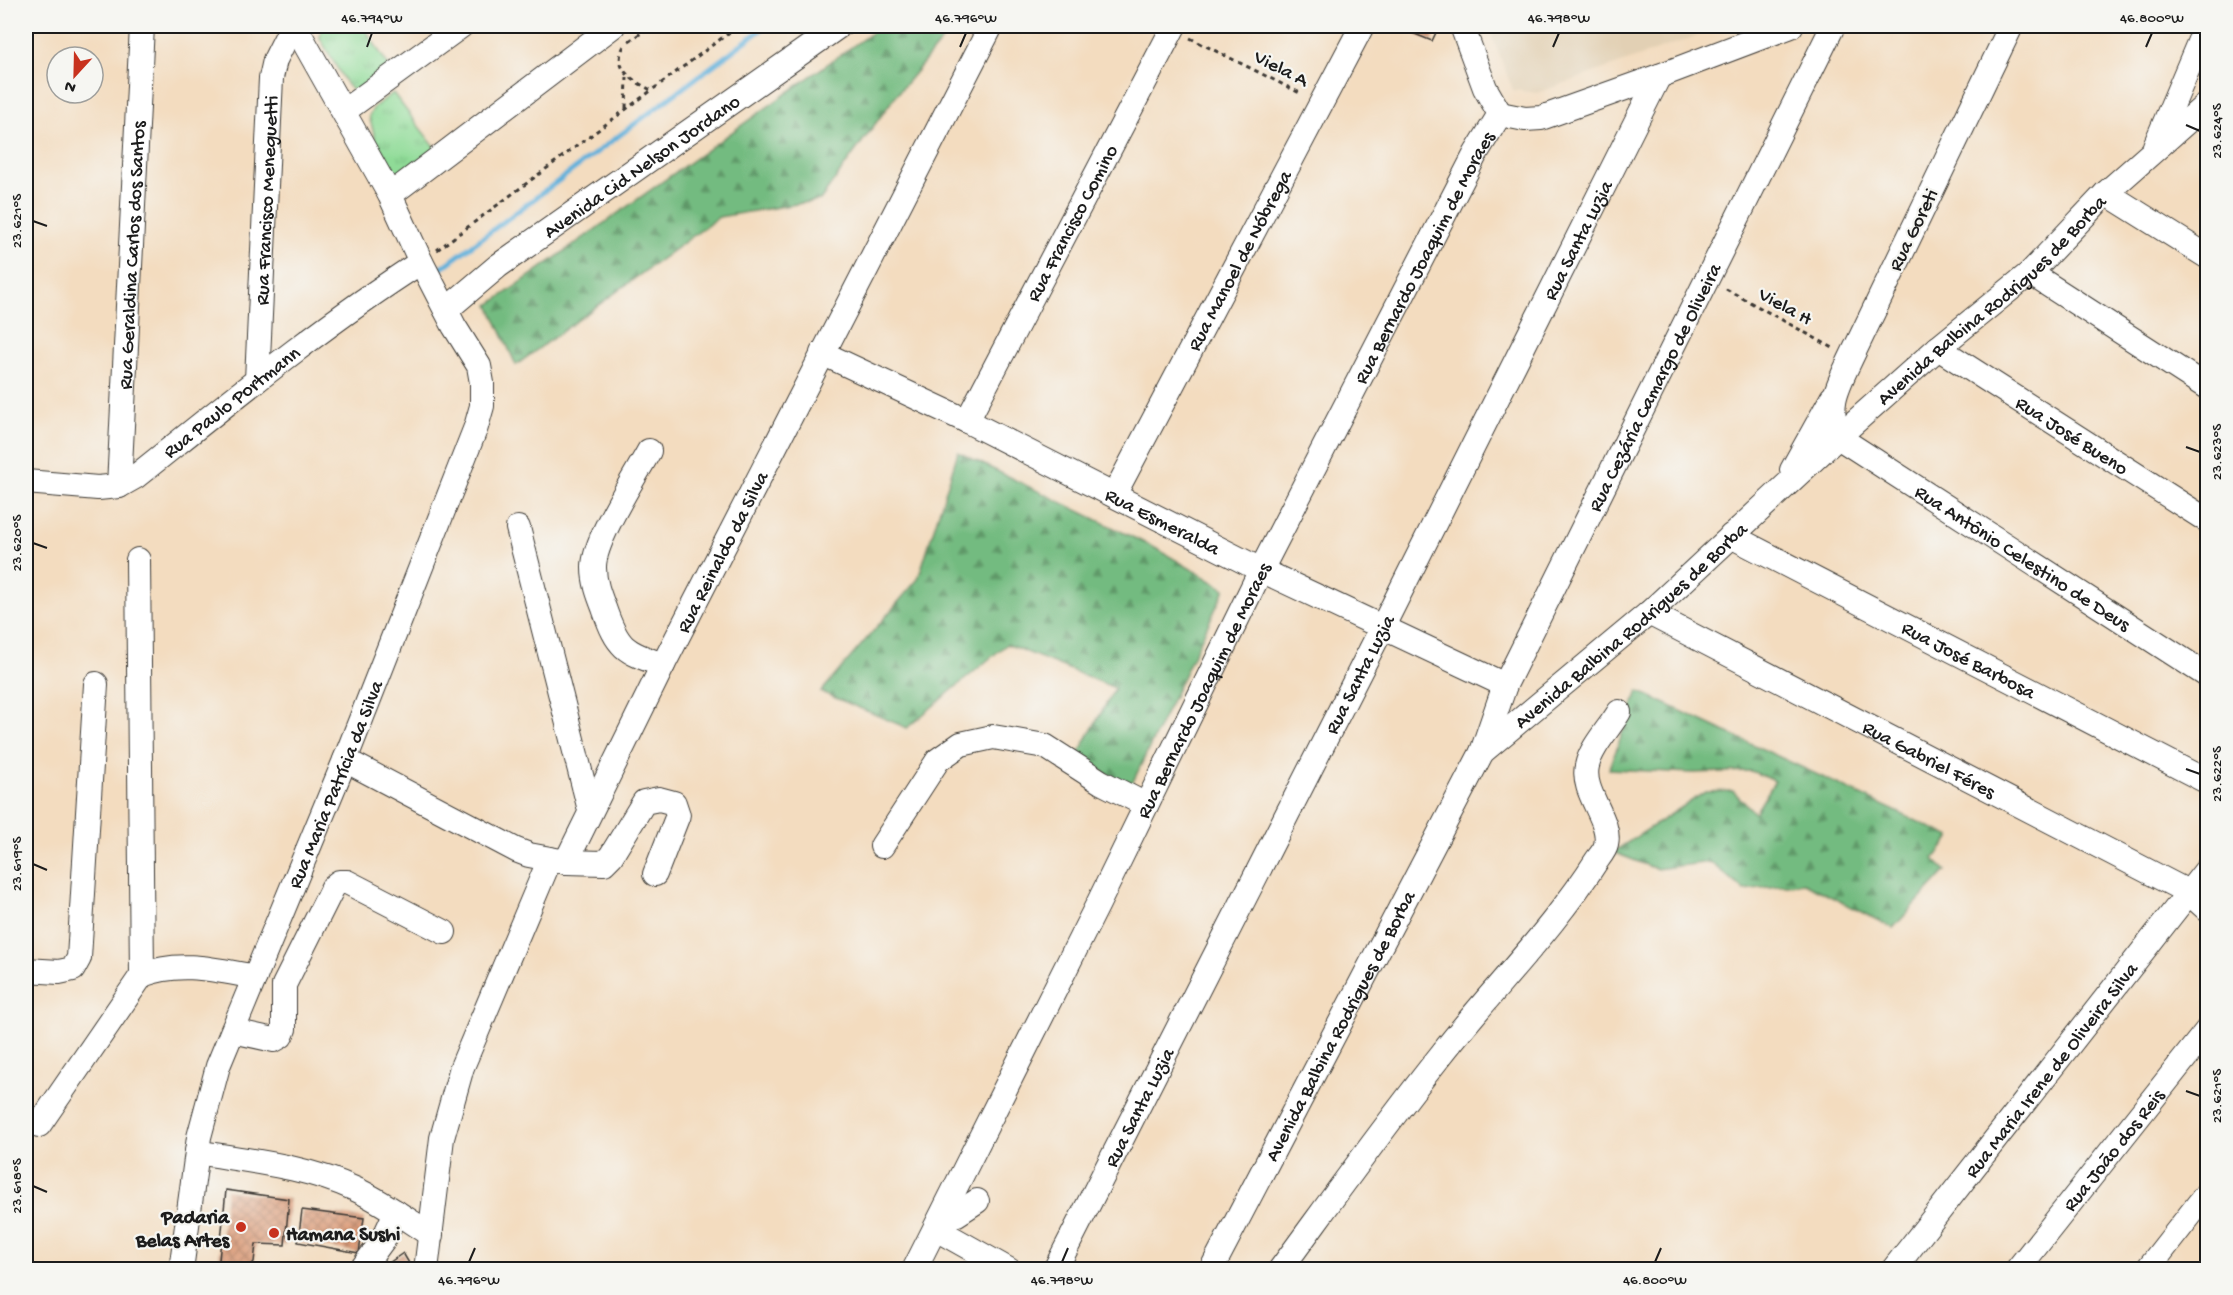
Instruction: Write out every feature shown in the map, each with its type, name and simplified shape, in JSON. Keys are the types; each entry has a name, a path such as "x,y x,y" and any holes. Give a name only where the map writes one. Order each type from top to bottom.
{"street":[{"name":"Rua Geraldina Carlos dos Santos","path":"118,486 142,26"},
{"name":"Rua Maria Patrícia da Silva","path":"181,1269 197,1152 218,1066 345,760 476,427 482,406 479,366 421,262 390,195 294,26"},
{"name":"Rua Francisco Meneguetti","path":"257,380 271,78 275,60 294,26"},
{"path":"344,111 461,26"},
{"path":"390,195 613,26"},
{"name":"Avenida Cid Nelson Jordano","path":"446,310 498,266 839,26"},
{"name":"Rua Reinaldo da Silva","path":"426,1269 442,1138 462,1067 558,860 590,810 991,26"},
{"name":"Rua Manoel de Nóbrega","path":"1113,495 1362,26"},
{"path":"1462,26 1485,88 1500,114 1524,119 1541,118 1791,26"},
{"name":"Rua Cezária Camargo de Oliveira","path":"1482,752 1505,685 1833,26"},
{"name":"Rua Goreti","path":"1838,437 1832,420 1833,396 2011,26"},
{"path":"2153,151 2206,26"},
{"name":"Rua Francisco Comino","path":"968,421 1173,27"},
{"name":"Rua Santa Luzia","path":"1055,1269 1382,628 1659,76"},
{"name":"Avenida Balbina Rodrigues de Borba","path":"1211,1269 1482,752 1649,613 1838,437 1938,348 2030,273 2106,194 2153,151 2204,113"},
{"name":"Rua Bernardo Joaquim de Moraes","path":"914,1269 1261,570 1476,153 1500,114"},
{"path":"2106,194 2208,258"},
{"name":"Rua Paulo Portmann","path":"26,482 98,489 118,486 135,477 257,380 393,279 421,262"},
{"path":"2030,273 2208,388"},
{"name":"Rua José Bueno","path":"1938,348 2208,521"},
{"name":"Rua Esmeralda","path":"822,353 968,421 1261,570 1505,685"},
{"path":"1782,488 1833,396"},
{"name":"Rua Antônio Celestino de Deus","path":"1838,437 2208,676"},
{"path":"649,451 601,540 594,566 596,584 619,644 633,654 663,666"},
{"path":"518,528 590,810"},
{"name":"Rua José Barbosa","path":"1731,536 2208,782"},
{"path":"138,560 142,975"},
{"name":"Rua Gabriel Féres","path":"1649,613 2188,892 2208,910"},
{"path":"26,970 58,972 73,969 79,958 96,684"},
{"path":"1280,1269 1442,1054 1533,947 1597,861 1606,844 1605,830 1592,798 1586,775 1587,766 1591,754 1619,712"},
{"path":"882,846 938,760 961,744 993,736 1045,746 1101,782 1146,805"},
{"path":"345,760 516,850 558,860 604,863 611,856 644,802 659,799 674,803 678,815 655,874"},
{"name":"Rua Maria Irene de Oliveira Silva","path":"1893,1269 2208,868"},
{"path":"233,1030 274,1040 281,1036 284,1029 284,985 333,887 339,882 347,882 444,932"},
{"path":"39,1125 142,975 159,968 190,966 255,977"},
{"name":"Rua João dos Reis","path":"2017,1269 2208,1029"},
{"path":"197,1152 277,1165 325,1178 355,1189 431,1235"},
{"path":"2147,1269 2208,1192"},
{"path":"977,1201 938,1224 1009,1269"},
{"path":"361,1269 383,1240 396,1212"}],"path":[{"path":"651,90 627,76 622,70 620,59 625,44 652,26"},
{"path":"726,26 731,30"},
{"path":"421,262 738,26"},
{"name":"Viela A","path":"1173,27 1320,103"},
{"path":"626,108 627,76"},
{"name":"Viela H","path":"1708,280 1851,358"}],"shaded area":[{"path":"1488,26 1711,26 1713,30 1537,93 1513,90"}],"green space":[{"path":"322,26 363,26 390,68 356,94 347,85 320,38"},
{"path":"881,26 954,26 894,98 820,200 719,217 516,365 489,305"},
{"path":"393,93 437,150 399,178 376,141 369,116 374,107"},
{"path":"958,452 1159,550 1225,589 1129,790 1078,754 1115,688 1007,644 907,728 821,692 918,579"},
{"path":"1638,691 1951,837 1934,859 1946,871 1893,928 1804,883 1744,890 1710,862 1656,869 1613,852 1705,792 1733,791 1755,813 1775,781 1751,771 1692,773 1609,769"}],"building":[{"path":"1395,26 1439,26 1432,41"},
{"path":"226,1190 289,1199 285,1245 256,1244 254,1262 247,1270 218,1270"},
{"path":"302,1210 364,1218 359,1253 298,1242"},
{"path":"403,1253 413,1270 379,1270"}],"waterway":[{"path":"439,270 766,26"}],"place":[{"name":"Padaria Belas Artes","path":"241,1227"},
{"name":"Hamana Sushi","path":"274,1233"}]}
